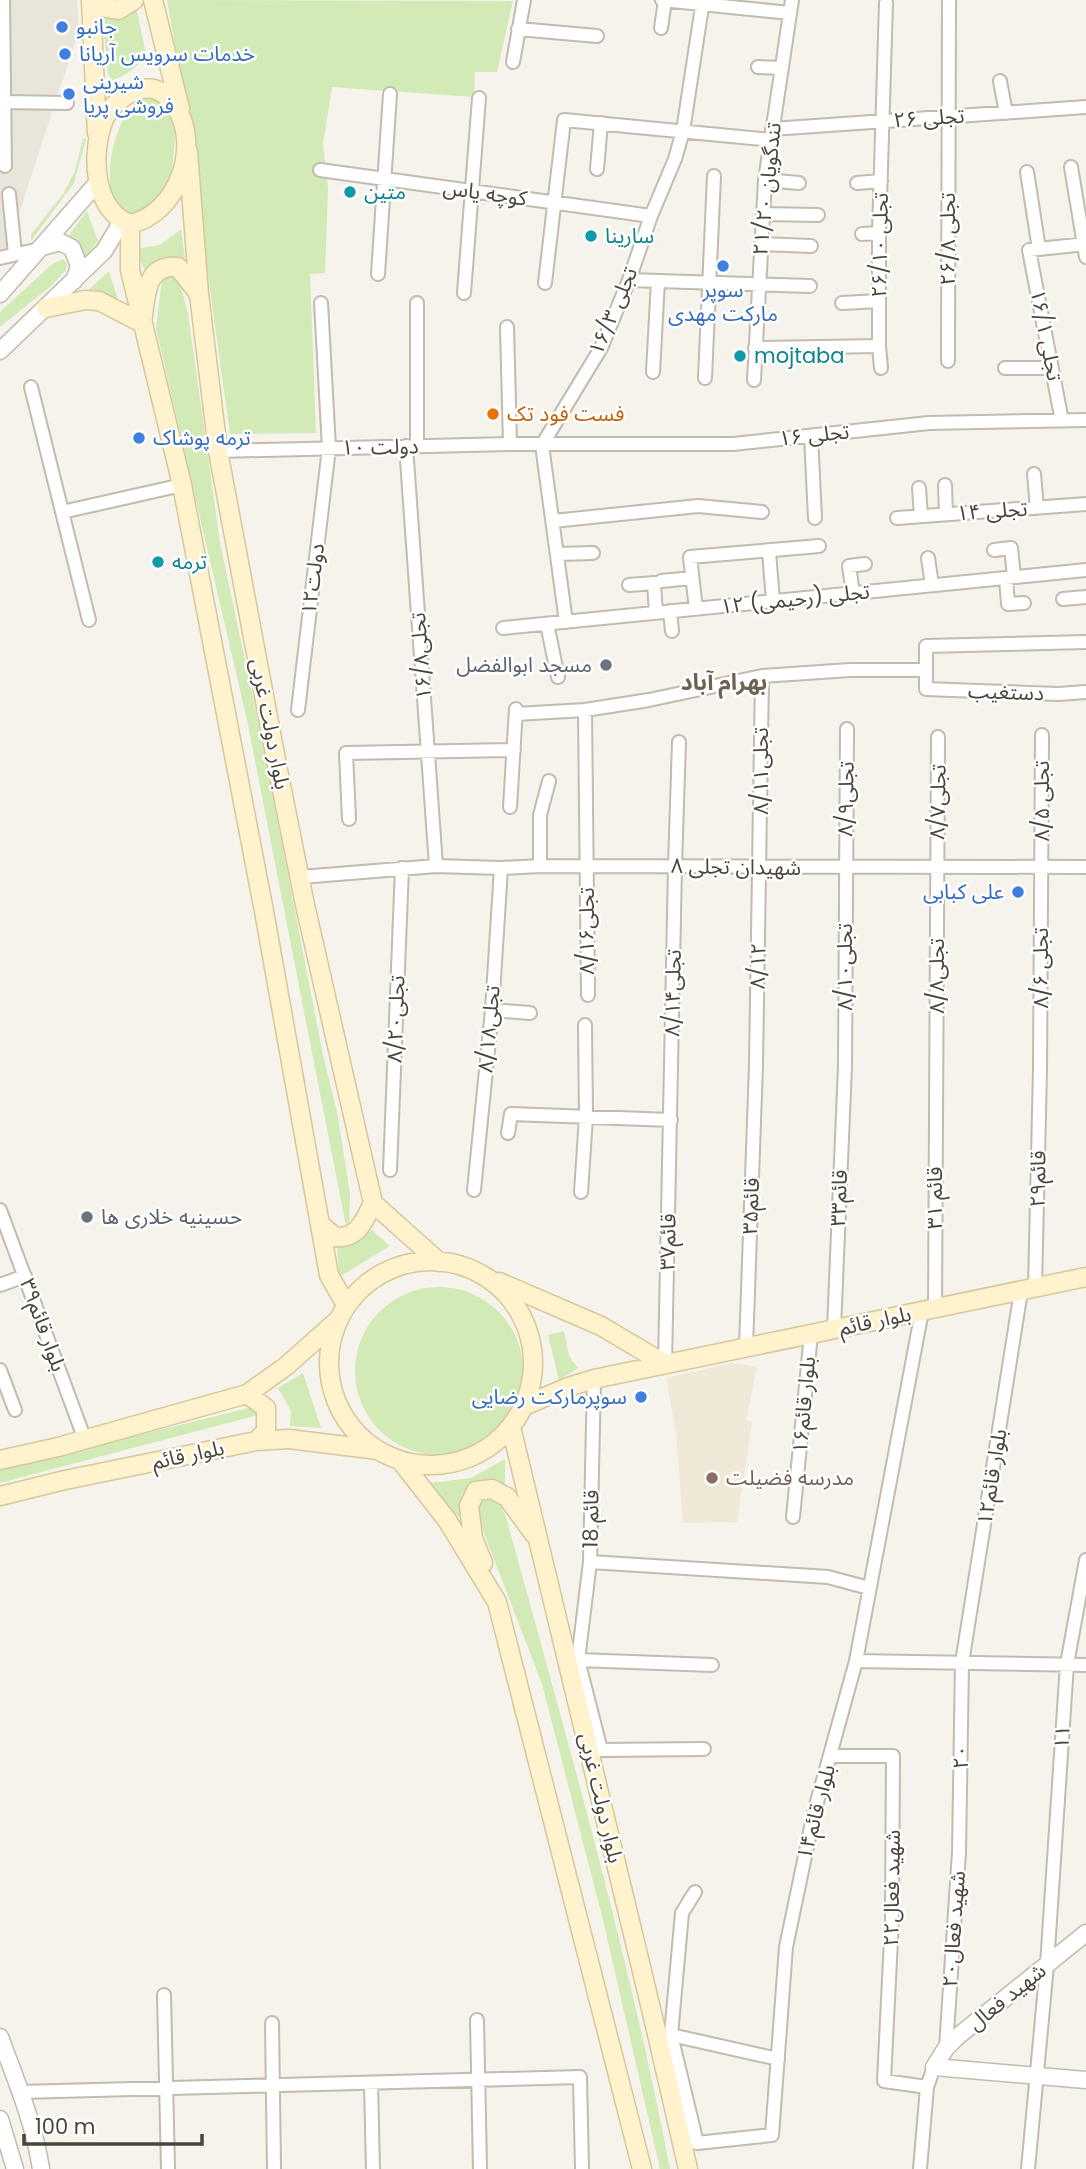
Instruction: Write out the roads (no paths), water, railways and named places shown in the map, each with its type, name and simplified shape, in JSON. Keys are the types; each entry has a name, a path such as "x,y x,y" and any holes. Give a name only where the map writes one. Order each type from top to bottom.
{"main road":[{"path":"93,0 101,7 118,10 134,0"},
{"path":"93,0 98,181 108,208 126,223 149,217 166,200 179,180 188,152 182,116 153,0"},
{"path":"97,144 104,120 111,110 123,96 138,89 155,89 170,99 182,116"},
{"name":"بلوار دولت غربی","path":"188,152 199,294 218,451 276,765 373,1203"},
{"name":"بلوار دولت غربی","path":"126,223 130,270 182,485 264,911 329,1275 342,1313"},
{"path":"46,308 85,300 99,301 142,323 148,285 154,272 166,266 178,267 199,294"},
{"path":"320,1224 335,1237 350,1236 361,1227 373,1203 439,1262"},
{"path":"484,1276 504,1292 519,1311 529,1334 533,1358 531,1382 524,1406 511,1427 494,1444 472,1457 449,1464 424,1465 400,1460 378,1450 358,1435 343,1415 333,1392 329,1368 331,1344 342,1313 368,1282 390,1269 413,1262 439,1262 462,1266 601,1326 665,1364"},
{"name":"بلوار قائم","path":"524,1406 594,1378 1086,1278"},
{"name":"بلوار قائم","path":"0,1460 85,1440 247,1394 285,1367 342,1313"},
{"path":"247,1394 266,1408 266,1431 256,1441"},
{"name":"بلوار دولت غربی","path":"511,1427 688,2169"},
{"name":"بلوار قائم","path":"0,1496 256,1441 289,1439 378,1450"},
{"path":"400,1460 447,1520 497,1601"},
{"path":"540,1543 507,1497 492,1489 476,1492 469,1506 473,1538 497,1601 642,2169"}],"street":[{"path":"3,0 5,166"},
{"path":"513,62 524,0"},
{"path":"661,28 663,0 791,6"},
{"name":"۱۶/۳ تجلی","path":"542,445 601,348 629,280 650,216 675,159 683,131 702,1"},
{"name":"۲۶/۱۰ تجلی","path":"881,368 879,233 886,3"},
{"name":"۲۶/۸ تجلی","path":"948,361 949,4"},
{"name":"۲۱/۲۰ تندگویان","path":"754,380 765,180 791,6"},
{"path":"518,29 597,36"},
{"path":"758,67 782,68"},
{"path":"1000,81 1006,113"},
{"path":"379,274 390,94"},
{"path":"464,293 479,98"},
{"path":"4,102 67,103"},
{"name":"۲۶ تجلی","path":"554,202 564,120 683,131 772,134 881,121 1086,107"},
{"path":"597,169 601,123"},
{"path":"1034,249 1085,248 1071,167"},
{"name":"کوچه یاس","path":"320,170 650,216"},
{"name":"۱۶/۱ تجلی","path":"1027,172 1034,249 1062,421"},
{"path":"705,378 714,176"},
{"path":"765,180 799,183"},
{"path":"0,293 98,181"},
{"path":"858,183 881,181"},
{"path":"9,194 15,254"},
{"path":"545,283 554,202"},
{"path":"763,214 818,215"},
{"path":"0,351 104,251 126,223"},
{"path":"862,234 879,233"},
{"path":"0,257 60,242 72,248 79,266 74,281"},
{"path":"761,243 811,246"},
{"path":"629,280 810,286"},
{"path":"653,372 658,281"},
{"path":"842,303 879,300"},
{"name":"۱۲دولت","path":"298,710 329,448 321,303"},
{"name":"تجلی۱۶/۸","path":"417,303 411,446 436,866"},
{"path":"507,327 510,444"},
{"path":"755,348 879,346"},
{"path":"1005,368 1052,368"},
{"path":"31,387 89,620"},
{"name":"۱۶ تجلی","path":"542,445 733,444 929,423 1086,420"},
{"path":"811,436 815,518"},
{"path":"542,445 566,622"},
{"name":"۱۰ دولت","path":"218,451 542,445"},
{"path":"1034,474 1037,509"},
{"path":"62,512 182,485"},
{"path":"946,485 946,514"},
{"path":"919,488 921,516"},
{"name":"تجلی ۱۴","path":"897,518 1086,504"},
{"path":"553,520 698,506 762,512"},
{"path":"696,609 690,557 769,552 819,545"},
{"path":"994,550 1012,548 1008,604 1024,603"},
{"path":"769,552 773,601"},
{"path":"557,554 593,553"},
{"path":"928,558 932,585"},
{"path":"853,593 849,566 865,564"},
{"name":"۱۲ تجلی (رحیمی)","path":"503,628 1086,570"},
{"path":"661,581 692,578"},
{"path":"629,585 654,583 656,613"},
{"path":"1063,598 1086,597"},
{"path":"670,611 672,631"},
{"path":"547,624 558,677"},
{"path":"510,807 516,711 585,710 672,696 762,676 850,670 926,670 926,646 1086,642"},
{"name":"دستغیب","path":"926,670 926,689 1058,694 1086,692"},
{"name":"تجلی۸/۱۱","path":"761,867 762,676"},
{"name":"تجلی۸/۱۶","path":"585,710 587,995"},
{"name":"تجلی۸/۹","path":"845,868 847,729"},
{"name":"تجلی ۸/۵","path":"1042,735 1042,867"},
{"name":"تجلی۸/۷","path":"937,866 938,737"},
{"name":"تجلی۸‌/۱۴","path":"671,1120 679,742"},
{"path":"349,819 346,753 514,750"},
{"path":"540,866 540,815 549,781"},
{"name":"شهیدان تجلی ۸","path":"301,877 436,866 1086,867"},
{"name":"تجلی۸/۸","path":"936,1086 937,866"},
{"name":"۸/۱۲","path":"756,1065 761,867"},
{"name":"تجلی ۸/۶","path":"1040,1069 1042,867"},
{"name":"تجلی۸/۲۰","path":"390,1170 402,868"},
{"name":"تجلی۸/۱۸","path":"474,1190 492,1010 501,868"},
{"name":"تجلی۸/۱۰","path":"845,868 845,1066"},
{"path":"492,1010 530,1013"},
{"path":"581,1192 586,1117 585,1024"},
{"name":"قائم۳۵","path":"746,1347 756,1065"},
{"name":"قائم۳۳","path":"834,1329 845,1066"},
{"name":"قائم۲۹","path":"1028,1289 1040,1069"},
{"name":"قائم ۳۱","path":"928,1310 936,1086"},
{"path":"508,1133 511,1114 671,1120"},
{"name":"قائم۳۷","path":"665,1364 671,1120"},
{"name":"بلوار قائم۳۹","path":"0,1210 85,1440"},
{"path":"0,1285 24,1276"},
{"name":"بلوار قائم۱۲","path":"962,1663 1028,1289"},
{"name":"بلوار قائم۱۴","path":"671,2035 697,2143 772,2135 786,1947 800,1870 856,1661 928,1310"},
{"name":"بلوار قائم۱۶","path":"793,1517 811,1334"},
{"path":"0,1370 15,1410"},
{"name":"18 قائم","path":"579,1660 590,1563 594,1378"},
{"name":"۱۱","path":"1028,2169 1042,2021 1067,1664 1086,1560"},
{"path":"590,1563 828,1577 869,1588"},
{"path":"704,1749 601,1750 579,1660 712,1665"},
{"path":"856,1661 1086,1665"},
{"name":"۲۰","path":"959,1852 962,1663"},
{"name":"شهید فعال۲۲","path":"831,1756 894,1756 892,1919 884,2081 928,2087"},
{"name":"شهید فعال۲۰","path":"946,2048 959,1852"},
{"path":"695,1892 682,1913 671,2035 778,2059"},
{"name":"شهید فعال","path":"934,2067 946,2048 968,2028 1086,1933"},
{"path":"164,1995 168,2169"},
{"path":"477,2020 480,2169"},
{"path":"272,2023 274,2169"},
{"path":"0,2037 38,2148 41,2169"},
{"path":"920,2169 928,2087 934,2067 1086,2080"},
{"path":"20,2092 580,2077 582,2169"},
{"path":"371,2083 373,2169"},
{"path":"0,2119 9,2162"}],"place":[{"name":"جانبو","path":"62,27"},
{"name":"خدمات سرویس آریانا","path":"65,54"},
{"name":"شیرینی فروشی پریا","path":"69,94"},
{"name":"متین","path":"350,192"},
{"name":"سارینا","path":"591,236"},
{"name":"سوپر مارکت مهدی","path":"723,266"},
{"name":"mojtaba","path":"740,356"},
{"name":"فست فود تک","path":"493,414"},
{"name":"ترمه پوشاک","path":"139,438"},
{"name":"ترمه","path":"158,562"},
{"name":"مسجد ابوالفضل","path":"606,665"},
{"name":"علی کبابی","path":"1018,892"},
{"name":"حسینیه خلاری ها","path":"87,1217"},
{"name":"سوپرمارکت رضایی","path":"641,1397"},
{"name":"مدرسه فضیلت","path":"712,1478"}],"district":[{"name":"بهرام آباد","path":"724,682"}]}
